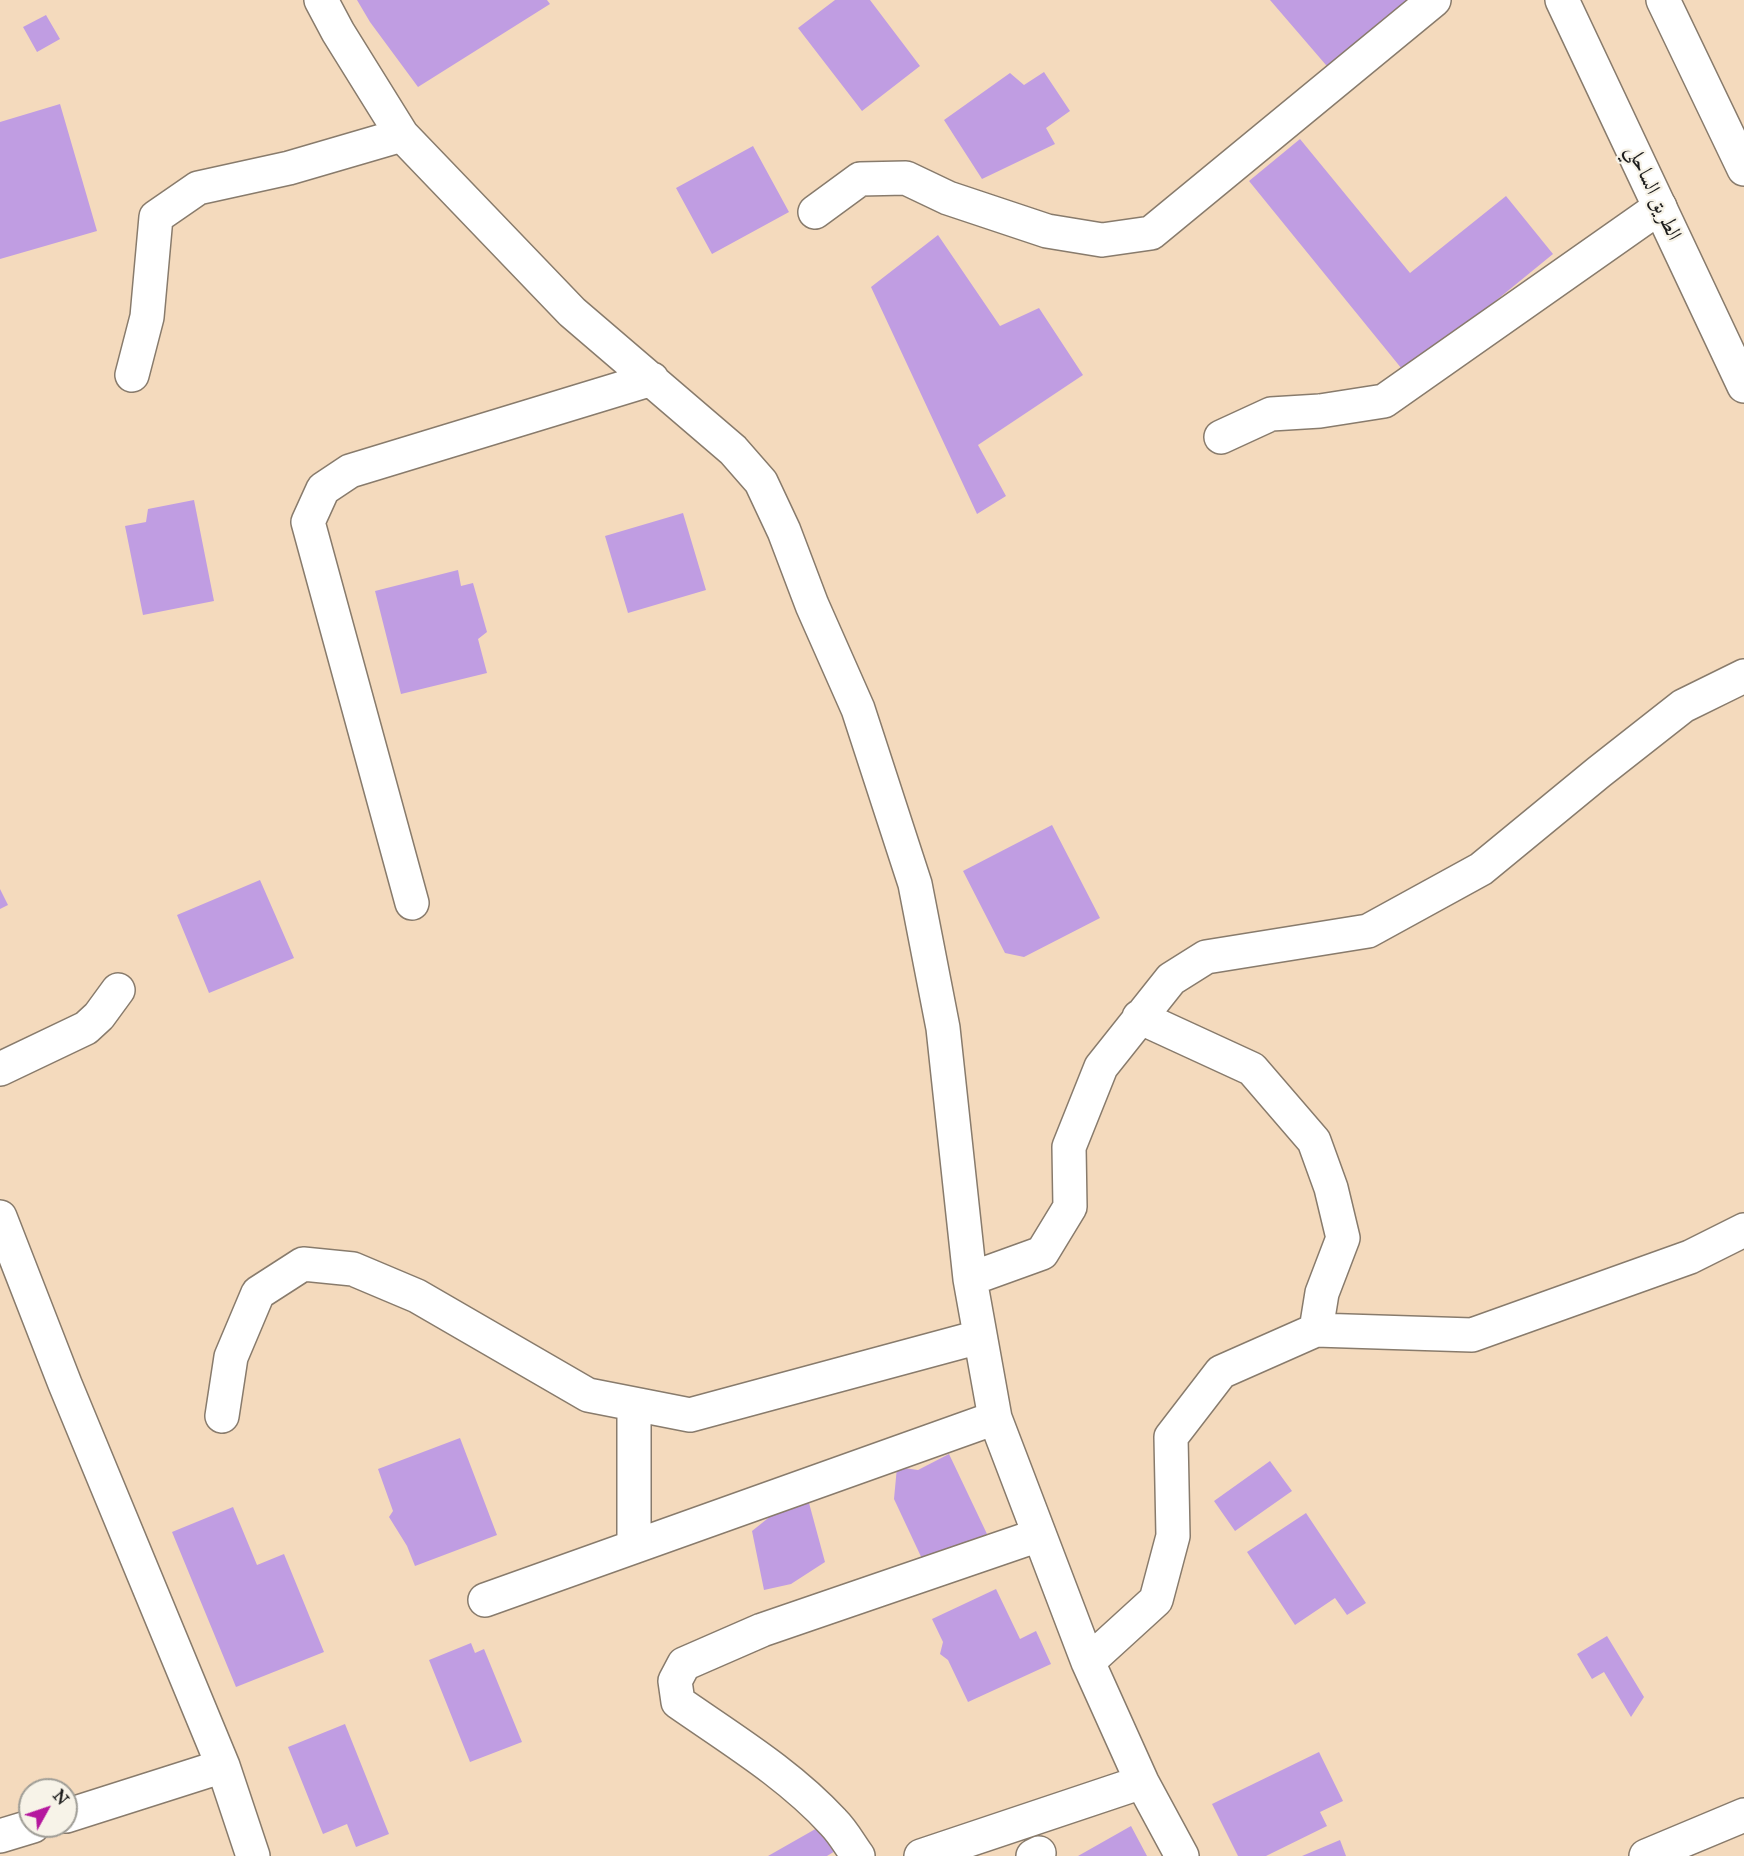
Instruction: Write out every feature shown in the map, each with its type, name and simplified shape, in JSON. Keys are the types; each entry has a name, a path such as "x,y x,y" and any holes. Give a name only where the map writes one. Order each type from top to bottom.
{"main road":[{"path":"321,0 338,32 402,135 573,312 733,450 761,482 784,531 812,605 858,710 915,884 943,1028 970,1279 995,1418 1088,1662 1142,1782 1182,1856"},
{"path":"815,212 860,179 906,178 948,198 1047,231 1102,240 1151,233 1434,0"},
{"name":"الطريق الساحلي","path":"1562,0 1744,387"},
{"path":"1663,0 1744,169"},
{"path":"132,375 147,317 156,217 198,188 289,168 402,135"},
{"path":"1221,437 1271,414 1320,411 1384,401 1660,207"},
{"path":"412,903 308,522 323,489 350,471 652,379"},
{"path":"970,1279 1042,1253 1070,1207 1068,1148 1101,1067 1171,979 1206,957 1368,931 1481,869 1683,706 1744,676"},
{"path":"0,1069 86,1028 99,1016 118,990"},
{"path":"1139,1017 1252,1070 1314,1141 1331,1188 1343,1238 1322,1293 1316,1330"},
{"path":"0,1217 65,1384 223,1766 253,1856"},
{"path":"1088,1662 1156,1600 1173,1536 1171,1437 1221,1372 1316,1330 1472,1335 1690,1257 1744,1230"},
{"path":"222,1416 231,1357 258,1293 303,1264 353,1269 417,1296 588,1395 633,1406 690,1415 979,1337"},
{"path":"633,1406 634,1546"},
{"path":"485,1600 995,1418"},
{"path":"858,1856 835,1824 808,1797 678,1702 675,1681 684,1664 762,1630 1039,1535"},
{"path":"78,1812 223,1766"},
{"path":"921,1856 1142,1782"},
{"path":"1646,1856 1744,1815"},
{"path":"0,1836 18,1831"}],"building":[{"path":"357,0 547,0 550,4 418,87 370,22"},
{"path":"835,0 870,0 920,66 862,111 798,28"},
{"path":"1270,0 1413,0 1332,72"},
{"path":"46,15 60,39 37,52 23,27"},
{"path":"1044,72 1070,111 1046,128 1055,144 982,179 944,120 1010,73 1024,85"},
{"path":"60,104 97,231 0,259 0,122"},
{"path":"1300,139 1410,273 1506,196 1553,254 1406,374 1249,181"},
{"path":"753,146 789,212 712,254 676,188"},
{"path":"938,235 1000,326 1039,308 1083,375 978,445 1006,496 977,514 871,287"},
{"path":"194,500 214,601 143,615 125,526 146,522 148,509"},
{"path":"683,513 706,590 628,613 605,536"},
{"path":"458,570 461,586 473,583 487,632 478,639 487,673 401,694 375,591"},
{"path":"1052,825 1100,918 1024,957 1005,953 963,871"},
{"path":"260,880 294,958 209,993 177,915"},
{"path":"0,889 8,905 0,909"},
{"path":"460,1438 497,1535 415,1566 407,1546 389,1517 393,1511 378,1469"},
{"path":"949,1454 987,1534 924,1563 894,1499 897,1467 918,1470"},
{"path":"1270,1461 1292,1491 1235,1531 1214,1501"},
{"path":"809,1503 825,1562 791,1584 764,1590 752,1531 777,1511"},
{"path":"233,1507 257,1565 284,1554 324,1652 236,1687 172,1532"},
{"path":"1306,1513 1366,1603 1347,1615 1335,1598 1295,1625 1247,1552"},
{"path":"996,1589 1020,1639 1036,1631 1051,1664 968,1702 948,1660 940,1654 943,1642 932,1619"},
{"path":"1607,1636 1644,1697 1631,1717 1604,1672 1592,1679 1577,1654"},
{"path":"471,1643 475,1653 484,1649 522,1742 470,1762 429,1660"},
{"path":"345,1724 389,1834 356,1847 347,1824 323,1834 288,1747"},
{"path":"1319,1752 1343,1801 1320,1812 1327,1826 1266,1856 1238,1856 1212,1804"},
{"path":"826,1823 840,1848 827,1856 768,1856"},
{"path":"1131,1826 1147,1856 1078,1856"},
{"path":"1340,1840 1346,1856 1302,1856"}]}
